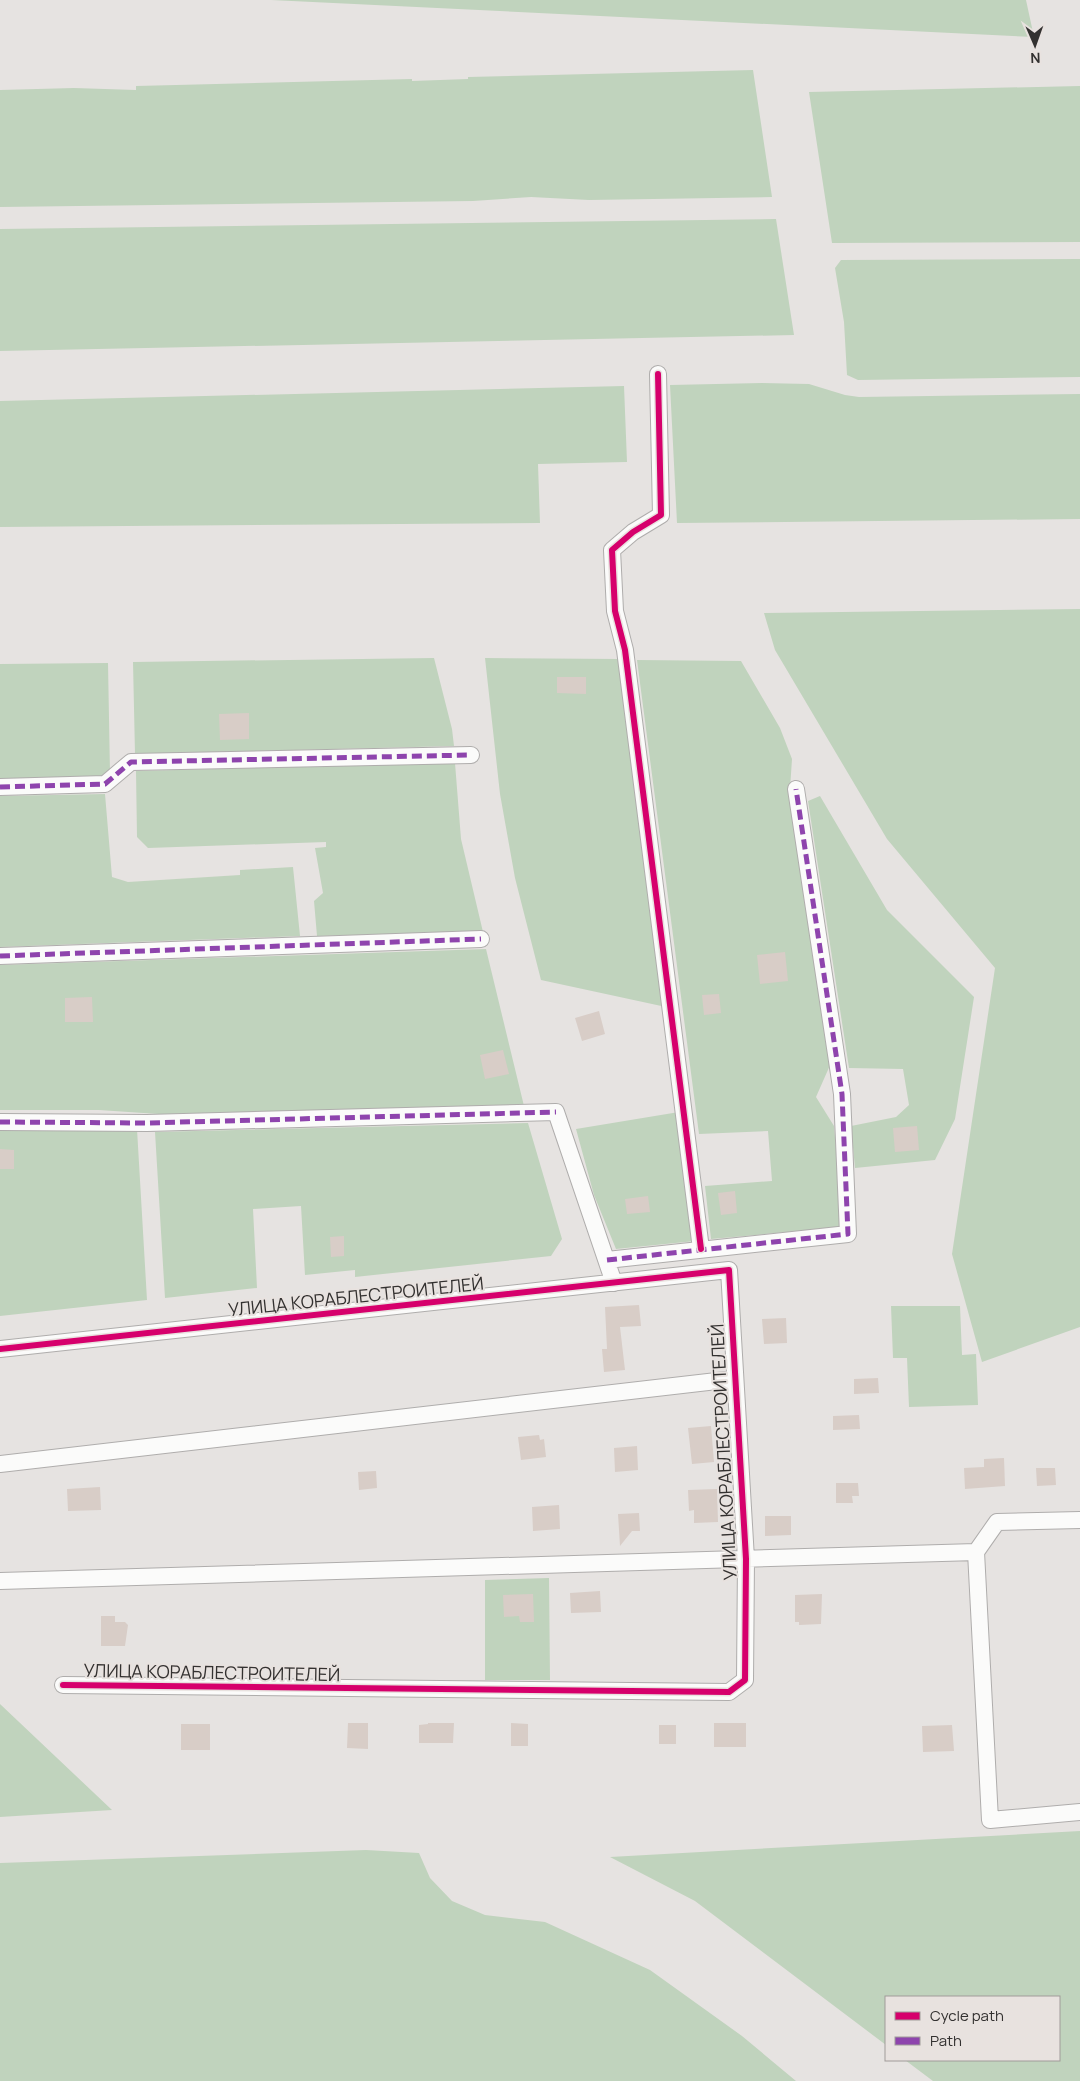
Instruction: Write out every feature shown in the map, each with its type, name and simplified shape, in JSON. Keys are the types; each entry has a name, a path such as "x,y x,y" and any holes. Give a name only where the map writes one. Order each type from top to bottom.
{"street":[{"path":"658,374 661,515 633,532 612,550 615,611 625,650 701,1249"},
{"path":"0,787 105,784 131,762 471,755"},
{"path":"607,1260 848,1234 842,1094 796,789"},
{"path":"0,956 481,939"},
{"path":"0,1122 147,1123 556,1112 614,1283"},
{"name":"УЛИЦА КОРАБЛЕСТРОИТЕЛЕЙ","path":"0,1350 729,1270 746,1559 744,1680 729,1692 63,1685"},
{"path":"0,1464 734,1379"},
{"path":"1080,1520 997,1522 976,1552 990,1820 1080,1812"},
{"path":"0,1580 976,1552"}],"green space":[{"path":"271,0 1026,0 1034,37"},
{"path":"753,70 772,197 589,200 531,197 473,201 0,207 0,90 74,88 136,90 136,86 412,79 412,81 468,79 468,77"},
{"path":"1080,86 1080,242 832,243 809,92"},
{"path":"776,219 794,335 0,351 0,229"},
{"path":"1080,259 1080,377 858,380 847,375 844,322 835,268 841,260"},
{"path":"809,384 845,395 859,397 1080,394 1080,519 677,523 670,385"},
{"path":"624,386 627,462 538,464 540,523 0,527 0,401"},
{"path":"1080,609 1080,1327 982,1362 952,1254 995,968 887,839 775,650 764,613"},
{"path":"434,658 452,729 454,746 135,754 133,662"},
{"path":"485,658 620,659 666,1007 541,980 515,878 500,794"},
{"path":"637,660 741,661 780,728 792,759 790,789 831,1063 816,1097 834,1126 843,1227 711,1239 705,1186 772,1181 768,1131 699,1134"},
{"path":"108,663 110,773 104,777 0,779 0,664"},
{"path":"455,763 461,839 483,932 317,936 314,901 323,893 315,848 326,847 326,842 148,848 137,837 136,771"},
{"path":"105,794 112,877 128,882 240,875 240,870 293,867 300,936 0,947 0,796"},
{"path":"820,796 887,910 974,997 955,1119 935,1160 855,1168 851,1126 896,1117 909,1105 903,1069 849,1068 808,801"},
{"path":"486,949 524,1106 173,1115 99,1110 0,1110 0,965"},
{"path":"679,1112 695,1241 616,1249 594,1195 576,1129"},
{"path":"528,1123 562,1239 551,1256 355,1277 355,1270 305,1275 301,1206 253,1209 257,1288 165,1298 155,1132"},
{"path":"0,1128 137,1129 147,1300 0,1316"},
{"path":"891,1306 960,1306 962,1355 976,1354 978,1405 909,1407 907,1358 893,1358"},
{"path":"549,1578 550,1680 485,1680 485,1580"},
{"path":"0,1704 112,1810 0,1817"},
{"path":"1080,1831 1080,2081 933,2081 906,2061 1060,2061 1060,1996 885,1996 885,2044 695,1901 610,1857"},
{"path":"366,1850 419,1853 430,1878 452,1901 485,1915 545,1922 650,1970 742,2036 796,2081 0,2081 0,1863"}],"building":[{"path":"557,677 586,677 586,694 557,693"},
{"path":"249,713 249,739 220,740 219,714"},
{"path":"785,952 788,981 760,984 757,955"},
{"path":"719,994 721,1013 704,1015 702,995"},
{"path":"92,997 93,1022 65,1022 65,998"},
{"path":"599,1011 605,1034 582,1041 575,1018"},
{"path":"503,1050 509,1074 485,1079 480,1055"},
{"path":"917,1126 919,1150 895,1152 893,1128"},
{"path":"0,1149 14,1150 14,1169 0,1169"},
{"path":"735,1191 737,1213 721,1215 718,1193"},
{"path":"648,1196 650,1212 627,1214 625,1199"},
{"path":"344,1236 344,1256 331,1257 330,1237"},
{"path":"639,1305 641,1326 620,1327 625,1370 604,1372 602,1349 607,1349 605,1307"},
{"path":"786,1318 787,1343 764,1344 762,1319"},
{"path":"878,1378 879,1393 854,1394 854,1379"},
{"path":"859,1415 860,1429 833,1430 833,1416"},
{"path":"711,1426 714,1462 692,1464 688,1428"},
{"path":"539,1435 540,1440 544,1439 546,1457 521,1460 518,1437"},
{"path":"637,1446 638,1470 615,1472 614,1448"},
{"path":"1004,1458 1005,1486 965,1489 964,1468 984,1467 984,1459"},
{"path":"1036,1468 1055,1468 1056,1485 1037,1486"},
{"path":"376,1471 377,1488 359,1490 358,1472"},
{"path":"836,1483 858,1483 859,1496 852,1496 853,1503 836,1503"},
{"path":"100,1487 101,1510 68,1511 67,1489"},
{"path":"717,1489 718,1522 694,1523 694,1510 689,1511 688,1490"},
{"path":"559,1505 560,1529 533,1531 532,1507"},
{"path":"639,1513 640,1531 632,1531 620,1546 618,1514"},
{"path":"765,1516 791,1516 791,1535 765,1536"},
{"path":"600,1591 601,1612 571,1613 570,1593"},
{"path":"533,1594 534,1622 520,1622 519,1616 504,1617 503,1595"},
{"path":"822,1594 821,1624 799,1625 799,1622 795,1622 795,1595"},
{"path":"101,1616 115,1616 115,1622 125,1622 128,1625 125,1646 101,1646"},
{"path":"348,1723 368,1723 368,1749 347,1748"},
{"path":"454,1723 453,1743 419,1743 419,1725"},
{"path":"511,1723 528,1724 528,1746 511,1746"},
{"path":"714,1723 746,1723 746,1747 714,1747"},
{"path":"181,1724 210,1724 210,1750 181,1750"},
{"path":"659,1725 676,1725 676,1744 659,1744"},
{"path":"952,1725 954,1751 923,1752 922,1726"}],"marked path":[{"path":"0,787 105,784 131,762 471,755"},
{"path":"607,1260 848,1234 842,1094 796,789"},
{"path":"0,956 481,939"},
{"path":"0,1122 147,1123 556,1112"}],"cycle path":[{"path":"658,374 661,515 633,532 612,550 615,611 625,650 701,1249"},
{"path":"0,1349 729,1270 746,1559 745,1680 729,1692 63,1685"}]}
